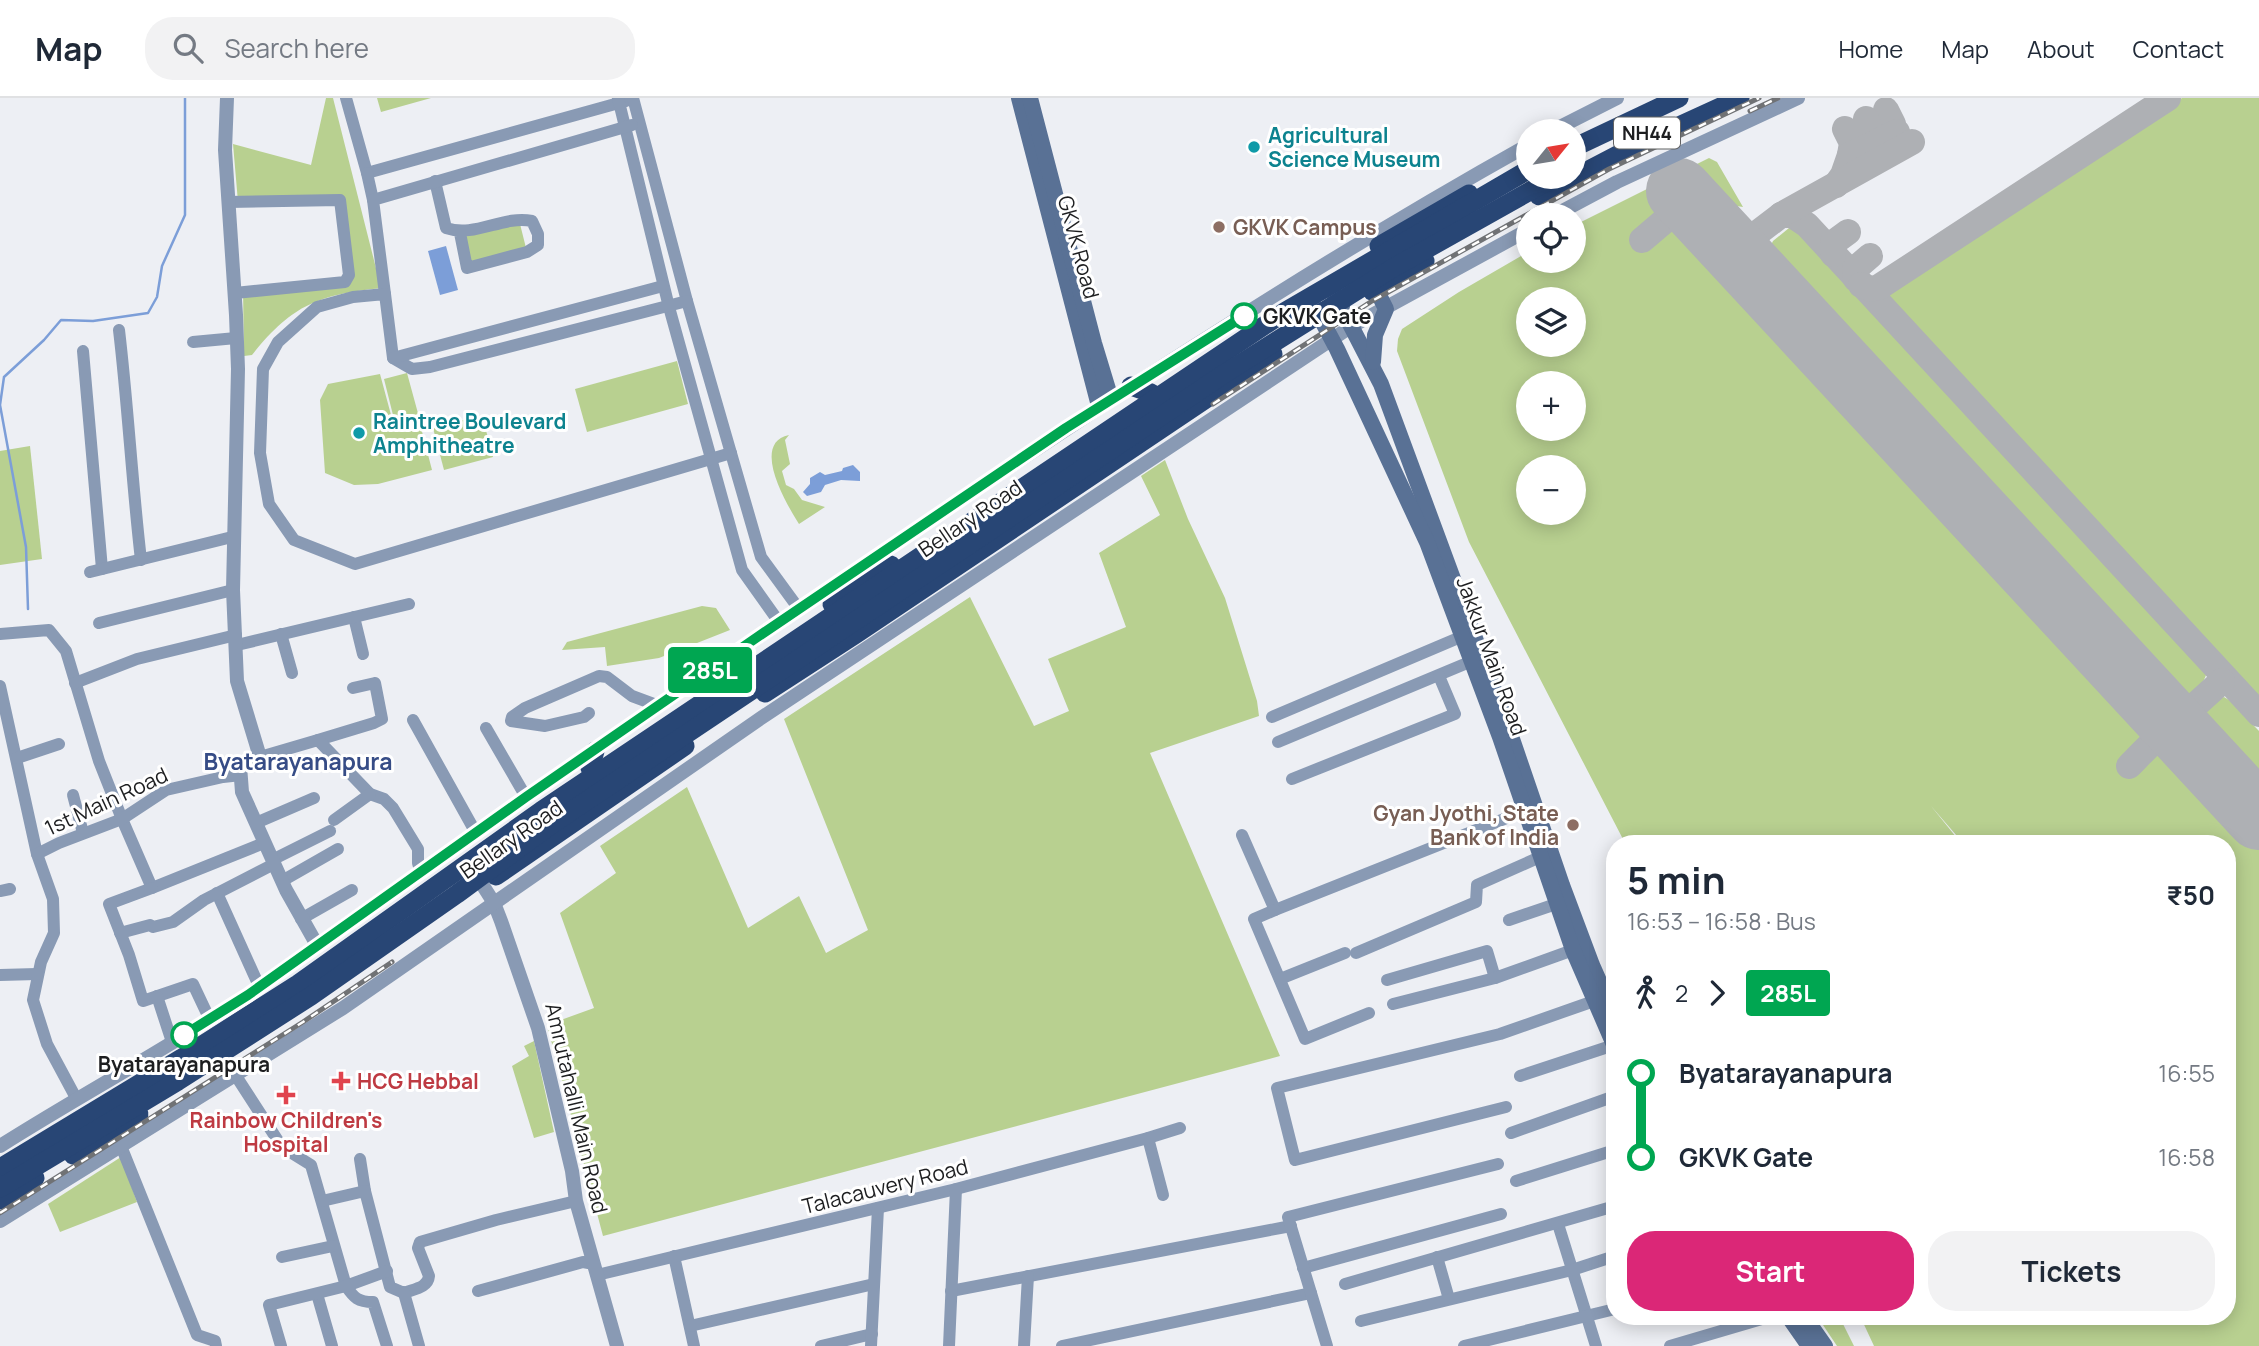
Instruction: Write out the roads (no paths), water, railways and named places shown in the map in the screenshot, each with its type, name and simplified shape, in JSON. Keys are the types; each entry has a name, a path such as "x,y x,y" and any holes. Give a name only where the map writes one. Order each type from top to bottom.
{"highway":[{"path":"1586,132 1654,98"},
{"name":"NH44","path":"1586,142 1679,98"},
{"name":"NH44","path":"1586,162 1722,98"},
{"name":"Bellary Road","path":"0,1200 315,1003 705,733 1322,321 1348,317 1376,289 1479,229 1631,148 1740,98"},
{"name":"Bellary Road","path":"0,1158 294,976 372,923 592,760 1152,393 1303,285 1516,169"},
{"name":"Bellary Road","path":"0,1168 298,984 608,765 1286,312 1516,177"},
{"name":"Bellary Road","path":"0,1188 178,1081 311,996 552,824 1227,372 1393,268 1534,189"},
{"path":"1131,386 1152,393"}],"main road":[{"name":"GKVK Road","path":"1018,98 1105,403"},
{"name":"GKVK Road","path":"1030,98 1094,343 1105,403"},
{"name":"Jakkur Main Road","path":"1322,273 1348,317 1381,384 1510,733 1573,950 1606,1027"},
{"name":"Jakkur Main Road","path":"1303,285 1332,339 1427,542 1472,661 1540,857 1606,997"},
{"path":"1373,367 1375,335 1386,309 1376,289"},
{"path":"1794,1325 1809,1346"},
{"path":"1810,1325 1825,1346"}],"street":[{"path":"227,98 225,150 238,369 232,537 237,681 260,757"},
{"path":"346,98 373,200 393,358"},
{"path":"1576,119 1617,98"},
{"path":"1578,203 1798,98"},
{"path":"367,173 633,99 687,301 761,557 799,609"},
{"path":"618,101 663,286 742,570 779,622"},
{"path":"373,200 639,122"},
{"path":"1322,273 1422,204 1516,152"},
{"path":"435,181 446,228 460,233 520,218 533,221 538,234 538,245 527,252 467,268 460,233"},
{"path":"228,202 340,200 349,275 345,282 235,293"},
{"path":"0,1221 343,1008 761,718 1332,339 1348,317 1386,309 1516,237"},
{"path":"0,1146 210,1020 526,797 592,760 659,706 779,622 1105,403 1303,285"},
{"path":"393,358 663,286"},
{"path":"385,294 353,297 317,307 278,342 263,369 260,453 269,504 293,540 355,564 731,453"},
{"path":"393,358 412,369 430,367 687,301"},
{"path":"119,330 141,560"},
{"path":"193,342 236,338"},
{"path":"83,351 97,571 232,537"},
{"path":"99,623 233,590"},
{"path":"75,683 137,659 281,634 409,604"},
{"path":"354,617 363,654"},
{"path":"0,634 48,630 65,651 99,761 152,888"},
{"path":"281,634 292,673"},
{"path":"1272,717 1463,636"},
{"path":"1278,742 1472,661"},
{"path":"589,713 584,717 545,726 511,721 512,717 525,708 599,676 607,677 632,696 659,706"},
{"path":"1292,779 1455,713 1439,676"},
{"path":"317,945 282,881 242,792 240,766 260,757 382,719 375,683 353,688"},
{"path":"0,686 37,854"},
{"path":"412,720 476,833"},
{"path":"486,728 526,797"},
{"path":"318,740 370,794 384,799 393,808 418,849 421,873"},
{"path":"17,758 59,744"},
{"name":"1st Main Road","path":"76,1098 47,1044 33,1000 37,974 54,933 53,899 37,854 122,819 166,790 241,775"},
{"path":"120,933 173,922 204,900 332,826 370,794"},
{"path":"74,795 83,833"},
{"path":"256,823 314,797"},
{"path":"1369,1013 1305,1039 1254,919 1524,811"},
{"path":"1242,835 1275,910"},
{"path":"210,1020 192,984 143,1001 109,904 264,843"},
{"path":"282,881 338,849"},
{"name":"Amrutahalli Main Road","path":"464,856 494,903 538,1028 576,1201 617,1346"},
{"path":"1280,979 1476,902 1477,885 1540,857"},
{"path":"301,919 352,890"},
{"path":"217,893 259,986"},
{"path":"1509,920 1556,893"},
{"path":"1393,1004 1495,978 1573,950"},
{"path":"1387,980 1487,951 1495,978"},
{"path":"0,975 37,974"},
{"path":"157,996 172,1042"},
{"path":"1506,1107 1295,1160 1277,1088 1500,1034 1594,1001"},
{"path":"1520,1076 1606,1049"},
{"path":"236,1076 282,1147 311,1165 345,1286 354,1298 373,1302 387,1346"},
{"path":"1511,1133 1606,1099"},
{"name":"Talacauvery Road","path":"478,1291 583,1262 595,1269 674,1256 956,1189 1180,1128"},
{"path":"1148,1138 1163,1195"},
{"path":"121,1146 197,1335 215,1341 216,1346"},
{"path":"1516,1181 1606,1153"},
{"path":"360,1160 365,1191 390,1287 404,1293 429,1281 418,1248 420,1242 576,1201"},
{"path":"1327,1346 1288,1217 1499,1164"},
{"path":"949,1346 956,1189"},
{"path":"322,1201 365,1191"},
{"path":"821,1346 871,1340 878,1208"},
{"path":"1345,1284 1606,1209"},
{"path":"1304,1268 1501,1214"},
{"path":"1558,1224 1597,1346"},
{"path":"951,1291 1291,1226"},
{"path":"282,1257 333,1246"},
{"path":"674,1256 694,1346"},
{"path":"1437,1257 1449,1300"},
{"path":"1361,1321 1606,1259"},
{"path":"281,1346 269,1306 345,1286 387,1271"},
{"path":"1024,1346 1028,1276"},
{"path":"690,1326 874,1284"},
{"path":"404,1293 419,1346"},
{"path":"1062,1346 1120,1340 1311,1293"},
{"path":"317,1294 332,1346"},
{"path":"1467,1346 1606,1311"},
{"path":"1670,1346 1741,1325"}],"water":[{"path":"446,246 458,290 440,295 428,251"},
{"path":"853,465 860,472 860,481 841,480 825,485 821,492 807,496 803,492 810,484 810,478 820,472 825,475"}],"waterway":[{"path":"28,609 26,547 0,405 4,377 44,340 61,320 93,321 148,313 157,297 162,266 185,215 185,98"}],"railway":[{"path":"1213,404 1372,301 1609,169 1759,98"},
{"path":"1750,111 1778,98"},
{"path":"0,1213 303,1022 392,962"}],"place":[{"name":"Agricultural Science Museum","path":"1254,147"},
{"name":"GKVK Campus","path":"1219,227"},
{"name":"GKVK Gate","path":"1244,316"},
{"name":"Raintree Boulevard Amphitheatre","path":"359,433"},
{"name":"Gyan Jyothi, State Bank of India","path":"1573,825"},
{"name":"Byatarayanapura","path":"184,1035"},
{"name":"HCG Hebbal","path":"341,1081"},
{"name":"Rainbow Children's Hospital","path":"286,1095"}],"district":[{"name":"Byatarayanapura","path":"298,761"}]}
